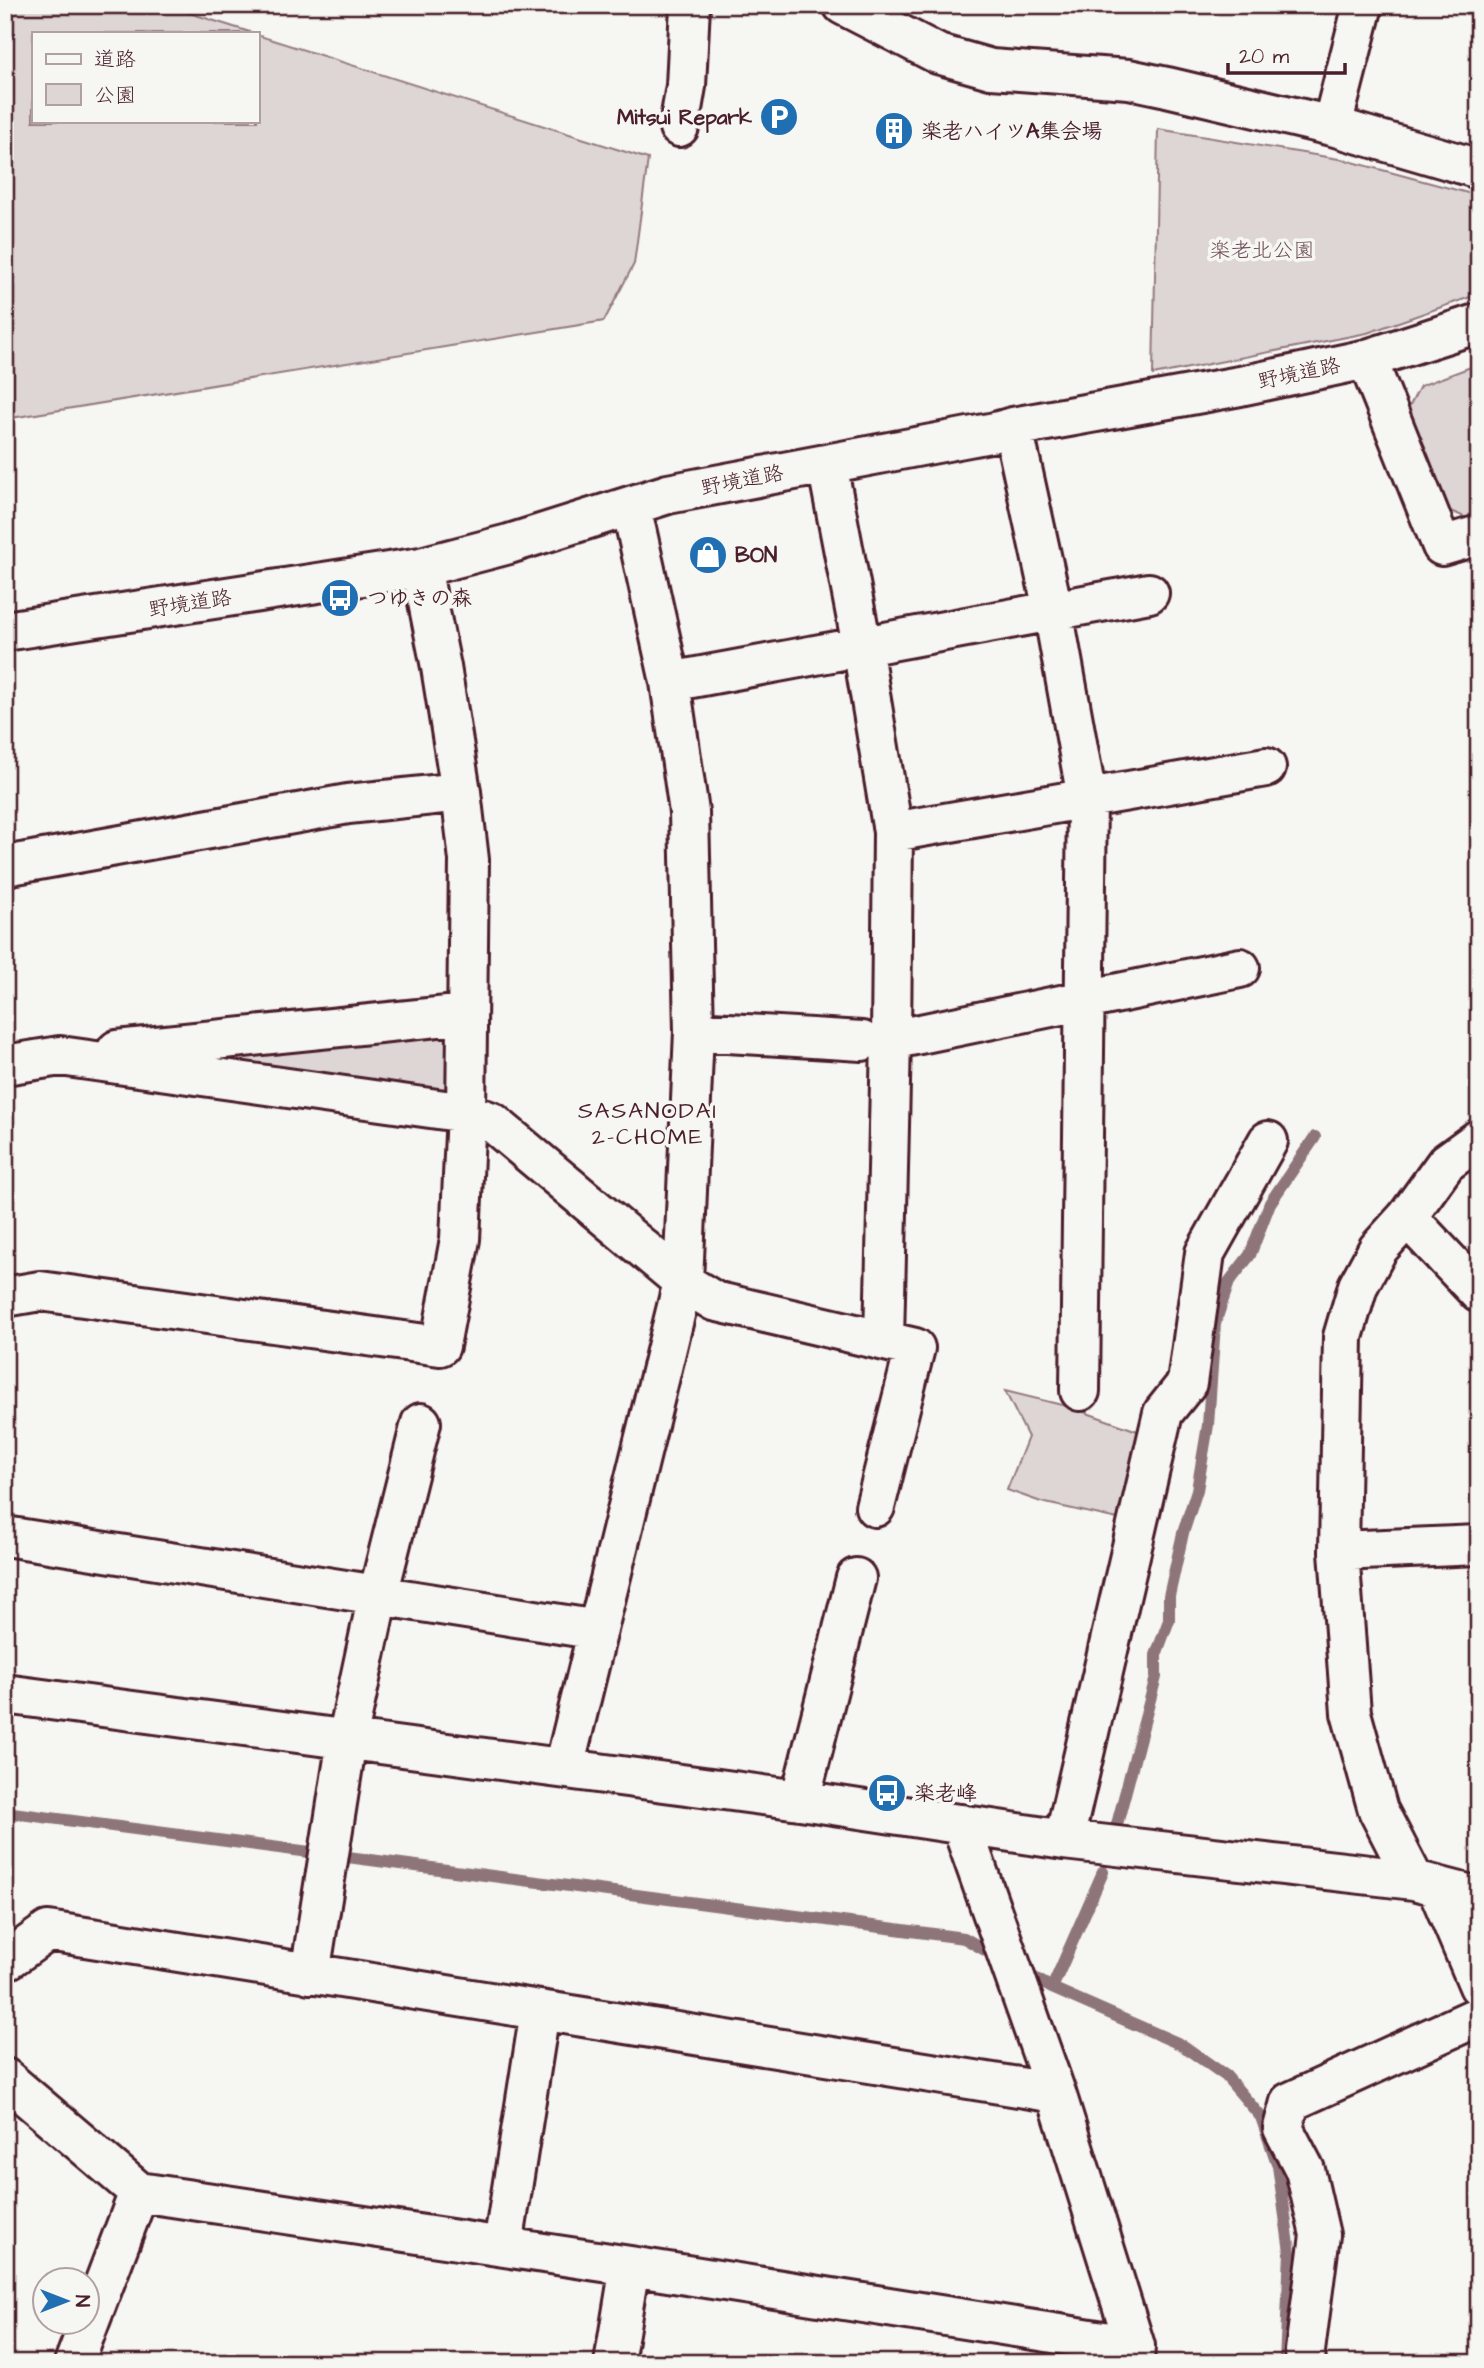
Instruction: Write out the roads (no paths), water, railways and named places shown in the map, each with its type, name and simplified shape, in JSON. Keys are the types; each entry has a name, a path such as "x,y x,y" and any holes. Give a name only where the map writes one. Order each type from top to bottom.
{"street":[{"path":"679,127 686,86 690,5"},
{"path":"843,5 938,54 991,69 1129,79 1332,126 1479,169"},
{"path":"1332,126 1363,5"},
{"name":"野境道路","path":"5,631 421,567 509,544 668,494 1241,386 1367,359 1479,323"},
{"path":"1367,359 1442,546 1479,535"},
{"path":"1013,427 1053,610 1087,799 1080,1391"},
{"path":"827,464 862,646 893,832 876,1040 899,1344 875,1507"},
{"path":"564,1768 683,1282 694,1031 689,812 670,682 632,506"},
{"path":"5,1297 40,1291 440,1346 460,1239 466,1113 469,860 441,667 421,567"},
{"path":"670,682 1149,593"},
{"path":"893,832 1266,767"},
{"path":"5,866 348,804 461,792"},
{"path":"694,1031 876,1040 1240,968"},
{"path":"5,1065 60,1056 467,1014"},
{"path":"60,1056 466,1113 492,1122 683,1282 714,1301 899,1344"},
{"path":"1479,1139 1446,1163 1407,1217 1378,1249 1357,1286 1343,1337 1339,1551 1351,1713 1378,1810 1425,1883 1479,1986"},
{"path":"1064,1840 1163,1413 1187,1383 1205,1253 1268,1141"},
{"path":"1407,1217 1479,1293"},
{"path":"310,1974 347,1740 378,1595 421,1423"},
{"path":"5,1536 598,1630"},
{"path":"1339,1551 1479,1545"},
{"path":"800,1800 856,1578"},
{"path":"5,1694 800,1800 1064,1840 1425,1883 1479,1897"},
{"path":"5,2078 139,2192 629,2266 1135,2354 1056,2093 961,1824"},
{"path":"9,1959 48,1931 1056,2093"},
{"path":"503,2246 540,2011"},
{"path":"1306,2363 1305,2351 1320,2235 1305,2170 1283,2128 1290,2102 1479,2017"},
{"path":"74,2363 139,2192"},
{"path":"614,2363 629,2266"}],"waterway":[{"path":"1116,1828 1156,1677 1156,1655 1169,1620 1169,1596 1183,1533 1197,1490 1208,1425 1215,1323 1229,1282 1250,1255 1270,1203 1315,1137"},
{"path":"5,1812 964,1938 999,1958"},
{"path":"1052,1988 1103,1872"},
{"path":"1024,1972 1052,1988 1182,2045 1226,2076 1261,2117 1278,2166 1290,2252 1285,2363"}],"place":[{"name":"Mitsui Repark","path":"779,117"},
{"name":"楽老ハイツA集会場","path":"894,131"},
{"name":"BON","path":"708,555"},
{"name":"つゆきの森","path":"340,598"},
{"name":"楽老峰","path":"887,1793"}],"district":[{"name":"SASANODAI 2-CHOME","path":"648,1123"}],"park label":[{"name":"楽老北公園","path":"1262,250"}]}
